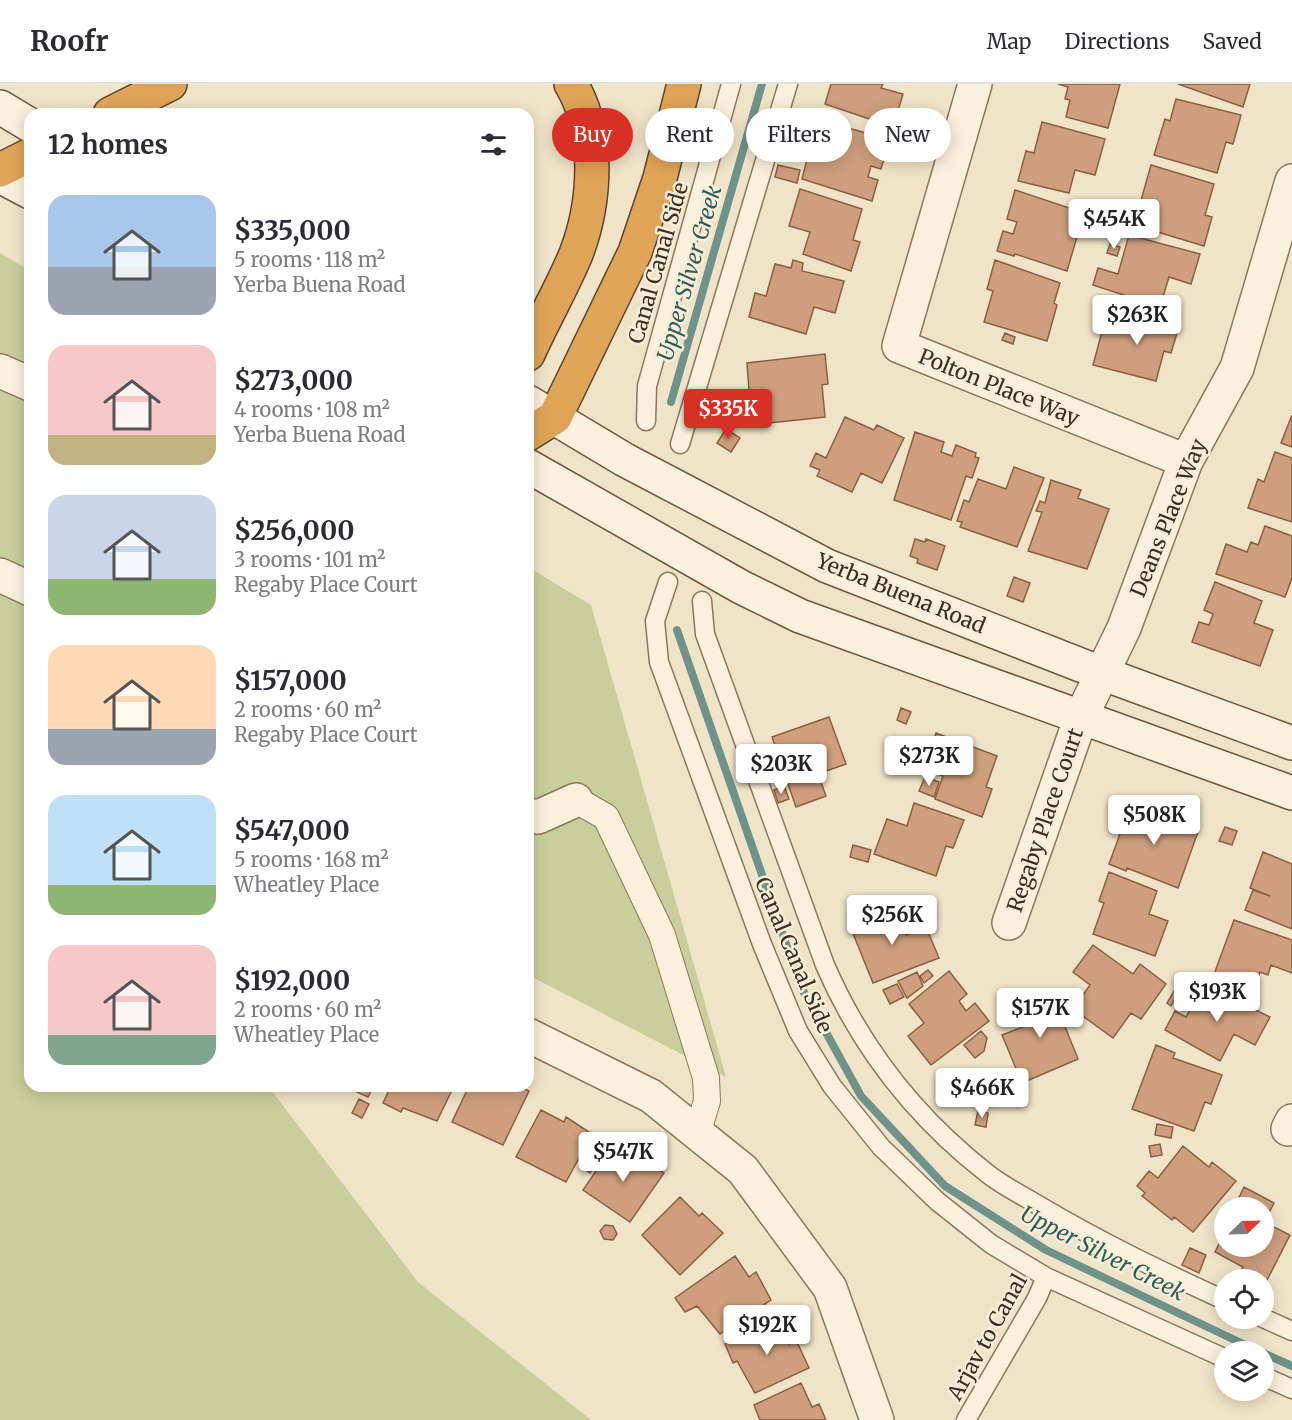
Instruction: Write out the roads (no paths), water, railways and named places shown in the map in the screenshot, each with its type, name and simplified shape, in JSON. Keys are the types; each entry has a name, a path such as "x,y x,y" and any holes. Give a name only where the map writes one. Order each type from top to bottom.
{"highway":[{"path":"122,108 170,84"},
{"path":"534,341 576,253 589,204 590,146 585,116 571,84"},
{"path":"534,424 635,252 660,178 684,84"},
{"path":"0,170 24,158"}],"street":[{"name":"Polton Place Way","path":"975,84 899,346 1186,461"},
{"path":"0,107 24,121"},
{"path":"0,176 24,189"},
{"name":"Deans Place Way","path":"1081,717 1124,628 1186,461 1237,368 1292,182"},
{"path":"0,371 24,381"},
{"name":"Yerba Buena Road","path":"542,410 625,460 827,566 1101,673 1292,743"},
{"path":"534,469 741,587 800,616 1292,793"},
{"path":"0,575 24,586"},
{"name":"Regaby Place Court","path":"1009,923 1081,717"},
{"path":"534,816 538,817 576,800 606,817 663,935 706,1078 707,1101 697,1134"},
{"path":"534,1038 651,1096 743,1170 830,1288 877,1420"}],"lane":[{"name":"Canal Canal Side","path":"646,421 647,386 731,84"},
{"path":"680,444 788,84"},
{"name":"Canal Canal Side","path":"668,582 655,621 659,662 762,944 798,1031 832,1086 881,1147 937,1201 991,1244 1046,1276 1214,1353"},
{"name":"Canal Canal Side","path":"702,601 705,634 825,965 839,997 883,1069 920,1114 989,1175 1075,1226 1150,1266 1214,1295"},
{"name":"Arjav to Canal","path":"966,1420 1037,1298 1046,1276"},
{"path":"1274,1322 1292,1331"},
{"path":"1274,1381 1292,1389"}],"waterway":[{"name":"Upper Silver Creek","path":"671,402 762,84"},
{"name":"Upper Silver Creek","path":"677,630 801,987 861,1096 945,1186 1046,1250 1237,1341"},
{"name":"Upper Silver Creek","path":"1274,1358 1292,1366"}]}
